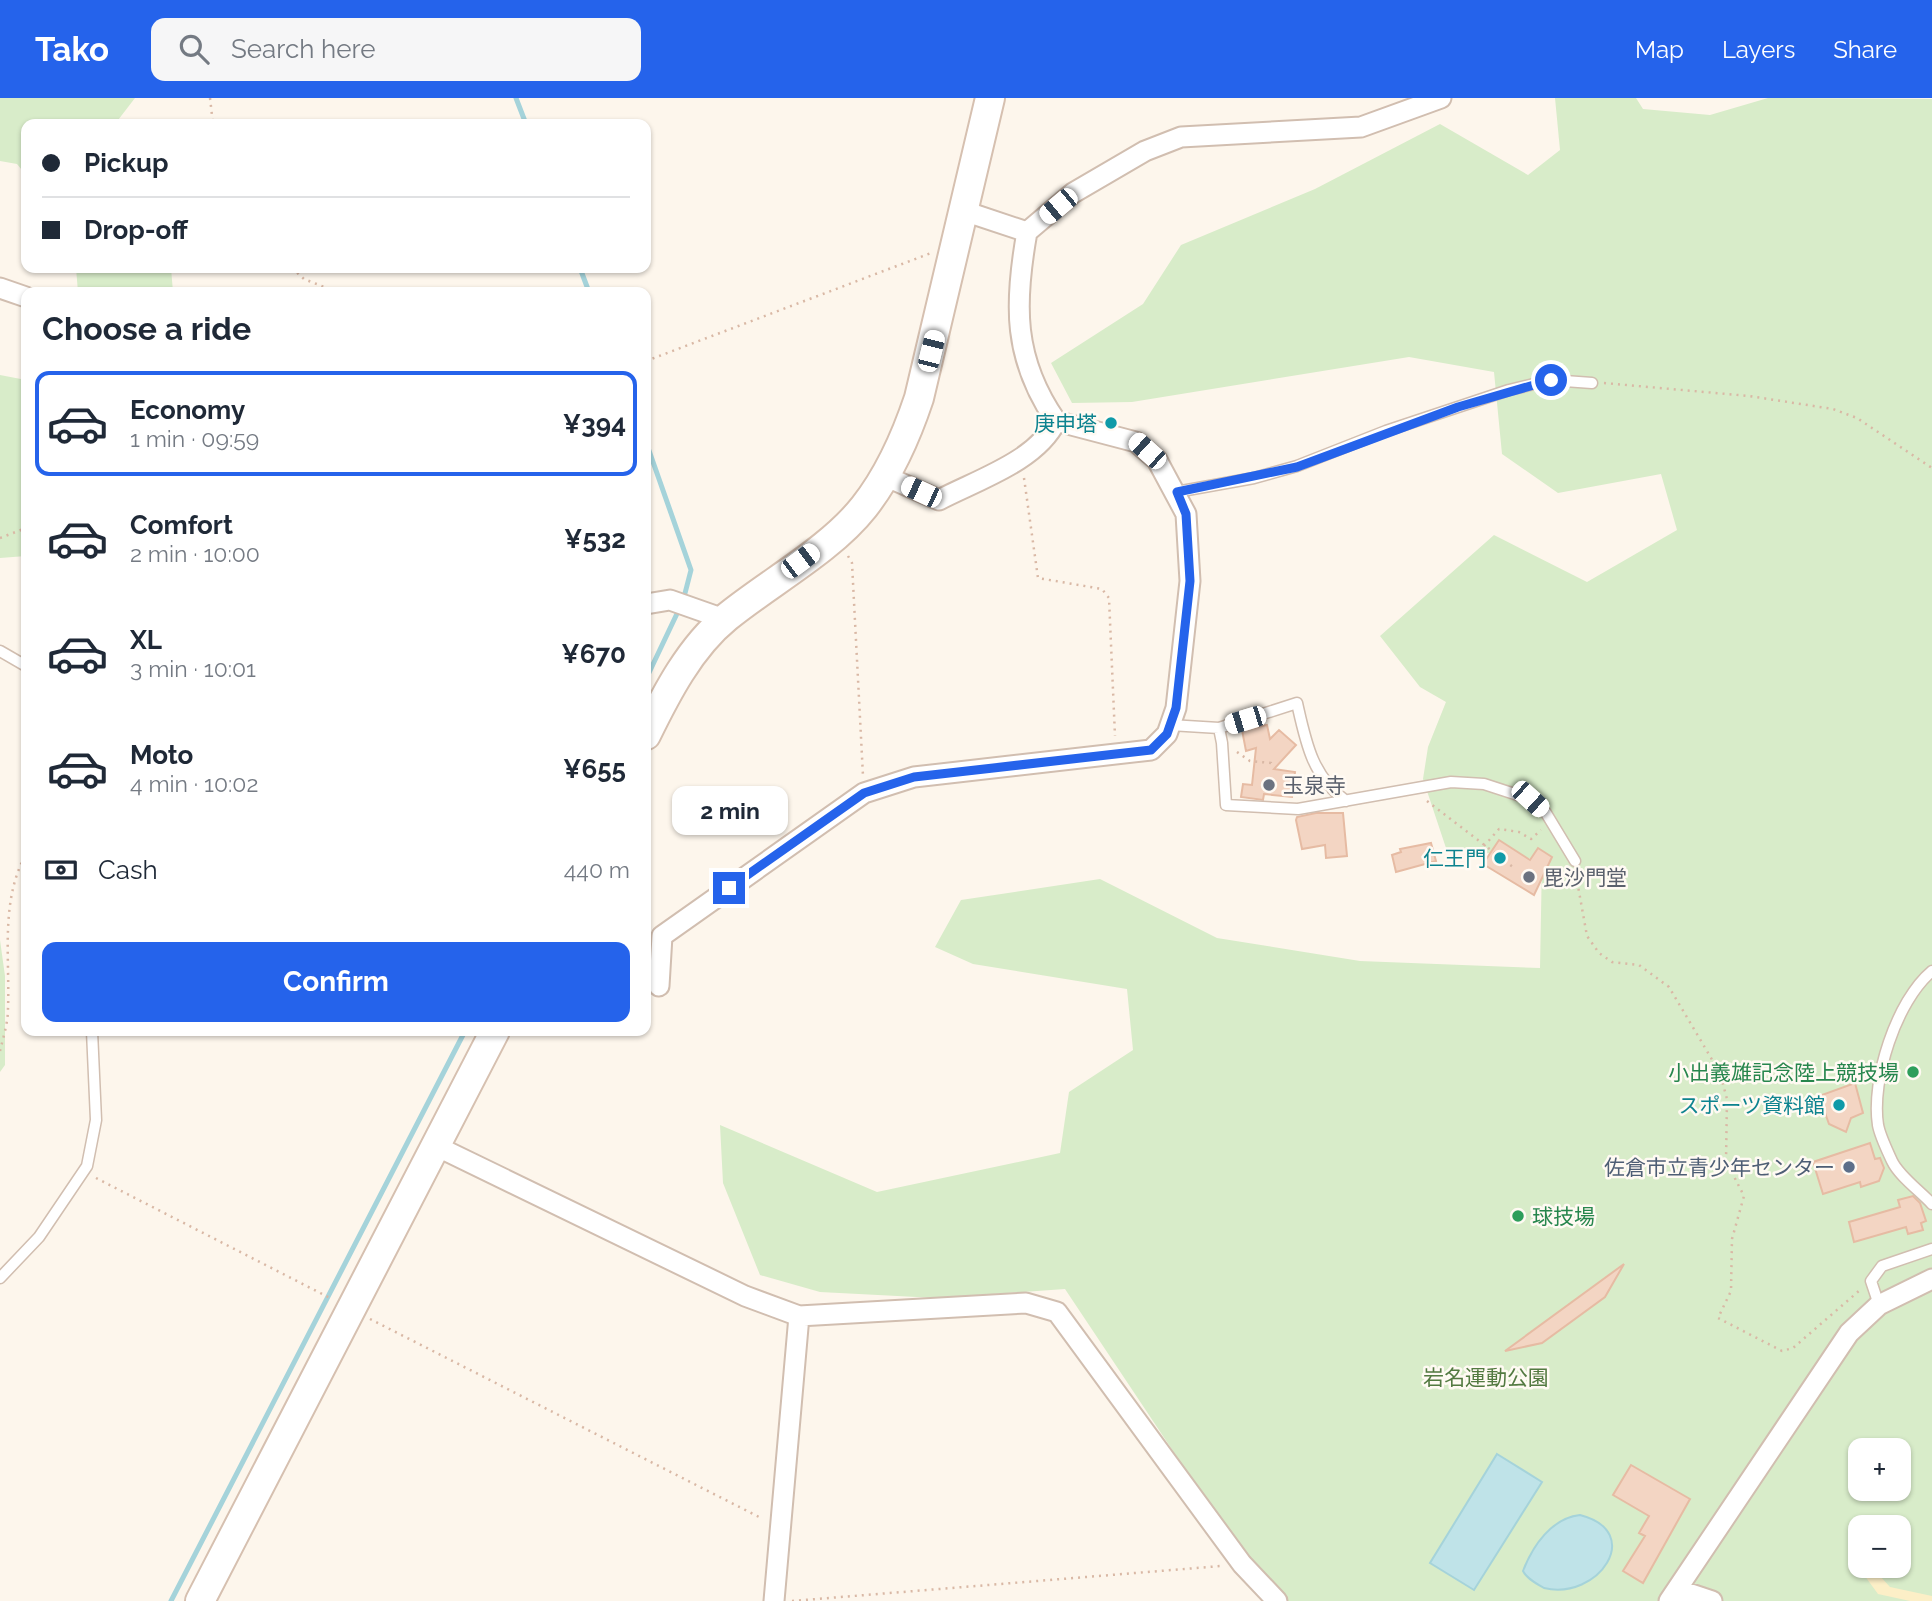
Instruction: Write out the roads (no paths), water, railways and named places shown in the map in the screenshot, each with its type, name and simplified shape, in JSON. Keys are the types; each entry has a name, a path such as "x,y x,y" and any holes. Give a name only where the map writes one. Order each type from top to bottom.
{"street":[{"path":"651,725 684,667 724,619 837,534 863,508 903,443 919,398 990,98"},
{"path":"659,986 662,936 864,793 914,777 1151,750 1167,734 1176,708 1190,581 1186,514 1177,492 1157,460 1136,442 1056,421 1040,398 1020,344 1018,304 1027,232 1073,194 1145,151 1181,137 1361,127 1441,98"},
{"path":"964,211 1027,232"},
{"path":"0,288 21,295"},
{"path":"885,476 939,500 1023,457 1049,437 1056,421"},
{"path":"651,603 670,600 724,619"},
{"path":"200,1601 492,1036"},
{"path":"436,1146 745,1296 799,1316 1026,1303 1056,1312 1242,1564 1277,1601"},
{"path":"1712,1601 1674,1595 1826,1364 1849,1333 1879,1305 1932,1279"},
{"path":"774,1601 799,1316"}],"lane":[{"path":"1177,492 1297,467 1386,431 1509,390 1551,380 1592,383"},
{"path":"0,651 21,663"},
{"path":"1170,725 1219,728 1297,704 1304,734 1320,778 1346,801"},
{"path":"1219,728 1223,743 1226,805 1298,809 1451,782 1485,784 1530,799 1551,820 1574,861"},
{"path":"1932,971 1906,1007 1885,1052 1879,1079 1878,1125 1893,1163 1932,1204"},
{"path":"0,1278 39,1237 84,1172 96,1120 92,1036"},
{"path":"1879,1305 1871,1281 1882,1266 1932,1249"}],"water":[{"path":"1497,1454 1542,1482 1474,1590 1430,1563"},
{"path":"1580,1515 1600,1524 1610,1535 1612,1549 1607,1563 1597,1575 1582,1584 1564,1589 1544,1588 1532,1581 1523,1571 1538,1543 1561,1521"}],"waterway":[{"path":"516,98 524,119"},
{"path":"582,273 587,287"},
{"path":"651,456 691,570 683,601 651,668"},
{"path":"171,1601 462,1036"}],"place":[{"name":"庚申塔","path":"1111,423"},
{"name":"玉泉寺","path":"1269,785"},
{"name":"仁王門","path":"1500,858"},
{"name":"毘沙門堂","path":"1529,877"},
{"name":"小出義雄記念陸上競技場","path":"1913,1072"},
{"name":"スポーツ資料館","path":"1839,1105"},
{"name":"佐倉市立青少年センター","path":"1849,1167"},
{"name":"球技場","path":"1518,1216"}],"park label":[{"name":"岩名運動公園","path":"1486,1377"}]}
